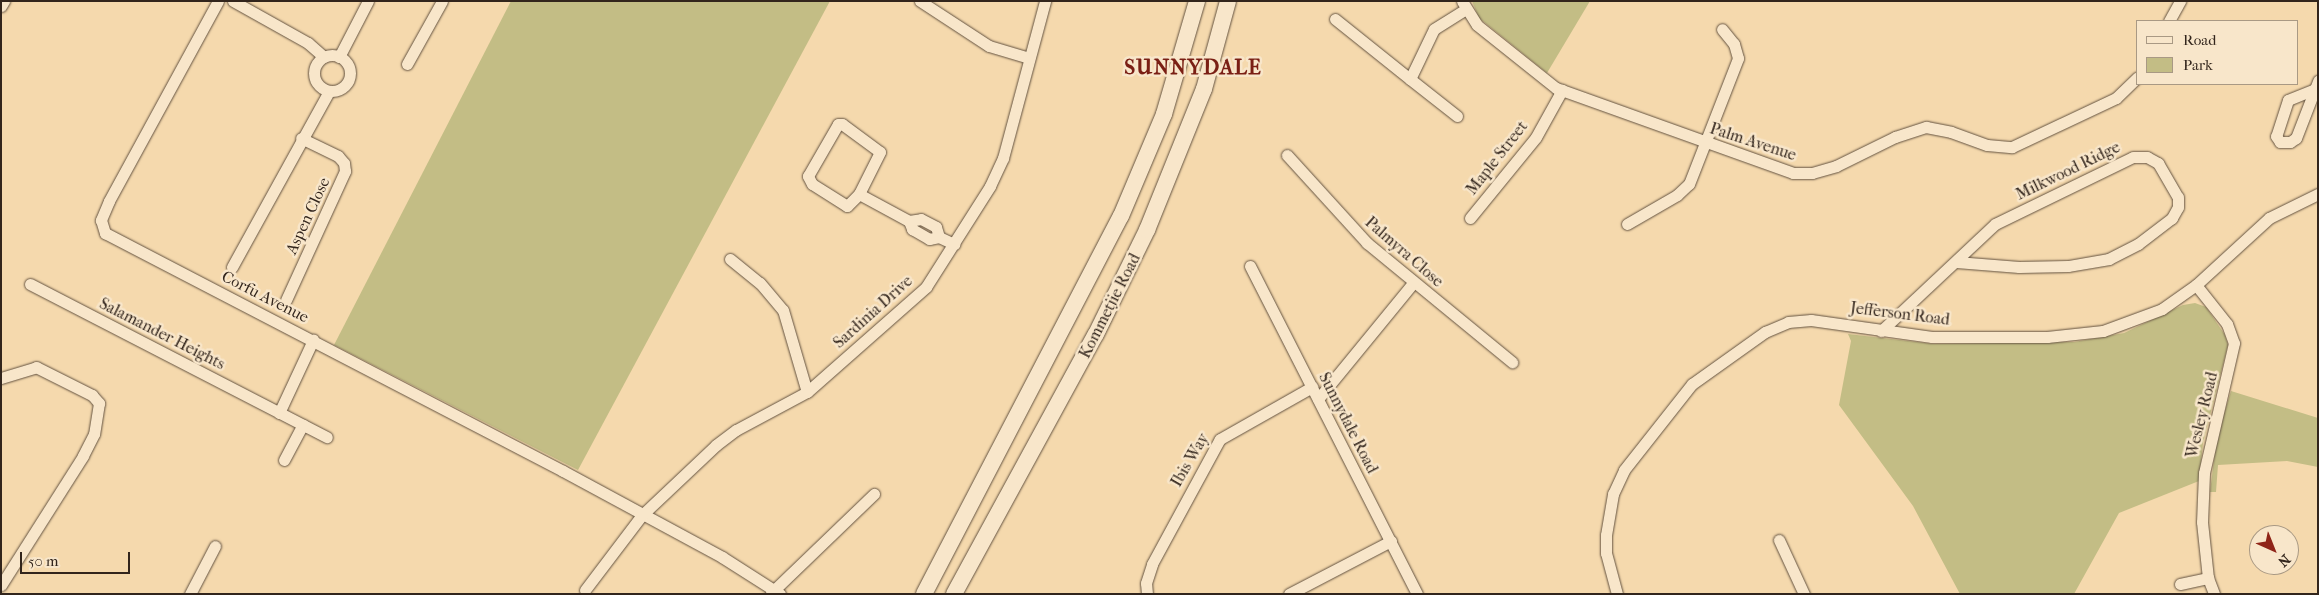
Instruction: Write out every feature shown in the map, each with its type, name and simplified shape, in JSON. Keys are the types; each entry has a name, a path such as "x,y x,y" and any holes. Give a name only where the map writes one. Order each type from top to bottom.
{"main road":[{"name":"Kommetjie Road","path":"924,594 1121,216 1164,114 1197,1"},
{"name":"Kommetjie Road","path":"954,594 1096,334 1147,230 1204,89 1228,1"}],"street":[{"path":"1,6 4,1"},
{"name":"Corfu Avenue","path":"218,1 109,201 101,226 107,235 313,340 642,515 775,592"},
{"path":"233,1 308,43 324,57 339,57 349,67 348,81 338,90 329,91 317,83 314,76 315,68 324,57"},
{"path":"339,57 368,1"},
{"path":"407,64 442,1"},
{"path":"920,1 989,46 1029,58"},
{"name":"Sardinia Drive","path":"585,590 642,515 728,435 807,392 917,297 954,244 1003,158 1045,1"},
{"path":"2170,20 2180,1"},
{"path":"1410,79 1434,29 1463,6"},
{"name":"Palm Avenue","path":"1463,6 1476,25 1544,81 1562,90 1707,144 1802,174 1836,166 1900,135 1926,127 1951,132 1987,145 2012,147 2116,98 2136,80"},
{"path":"1335,18 1458,116"},
{"path":"1627,224 1682,192 1707,144 1738,58 1734,44 1722,29"},
{"path":"2316,85 2296,138 2290,142 2280,142 2276,136 2288,100 2316,85"},
{"name":"Maple Street","path":"1470,218 1536,137 1562,90"},
{"path":"232,267 301,138 329,91"},
{"path":"838,124 842,124 880,152 859,194 852,204 844,205 808,180 808,176 838,124"},
{"name":"Aspen Close","path":"286,300 345,171 344,163 338,156 301,138"},
{"name":"Palmyra Close","path":"1287,155 1346,224 1413,283 1512,362"},
{"name":"Milkwood Ridge","path":"1881,331 1996,224 2133,157 2148,157 2158,162 2178,197 2178,207 2172,218 2138,244 2109,260 2068,266 2019,267 1956,262"},
{"path":"859,194 909,221 912,229 929,239 939,237 954,244"},
{"name":"Jefferson Road","path":"1617,594 1606,553 1606,535 1613,494 1631,458 1692,384 1752,340 1788,322 1826,321 1881,331 1932,337 2088,333 2150,316 2196,285 2269,218 2318,194"},
{"path":"730,258 760,283 783,310 807,392"},
{"name":"Sunnydale Road","path":"1250,266 1417,594"},
{"path":"1318,399 1413,283"},
{"name":"Salamander Heights","path":"30,284 327,437"},
{"name":"Wesley Road","path":"2196,285 2227,324 2235,352 2213,426 2204,473 2202,522 2208,578 2214,594"},
{"path":"279,413 313,340"},
{"path":"1,378 25,368 42,369 92,395 99,403 94,434 83,456 1,585"},
{"name":"Ibis Way","path":"1147,594 1146,583 1152,564 1220,439 1312,387"},
{"path":"284,460 303,425"},
{"path":"775,592 874,494"},
{"path":"1779,540 1804,594"},
{"path":"1289,594 1391,541"},
{"path":"190,594 215,546"},
{"path":"2180,584 2208,578"}],"green space":[{"path":"511,1 830,1 578,470 334,345"},
{"path":"1472,1 1590,1 1547,73 1479,18"},
{"path":"2195,303 2206,307 2225,335 2228,345 2203,443 2199,481 2119,513 2074,594 1960,594 1913,506 1839,405 1851,341 1848,334 1934,344 2074,342 2124,333 2183,305"},
{"path":"2231,391 2318,418 2318,467 2287,461 2218,465 2216,492 2210,492 2217,436"}],"district":[{"name":"SUNNYDALE","path":"1193,67"}]}
